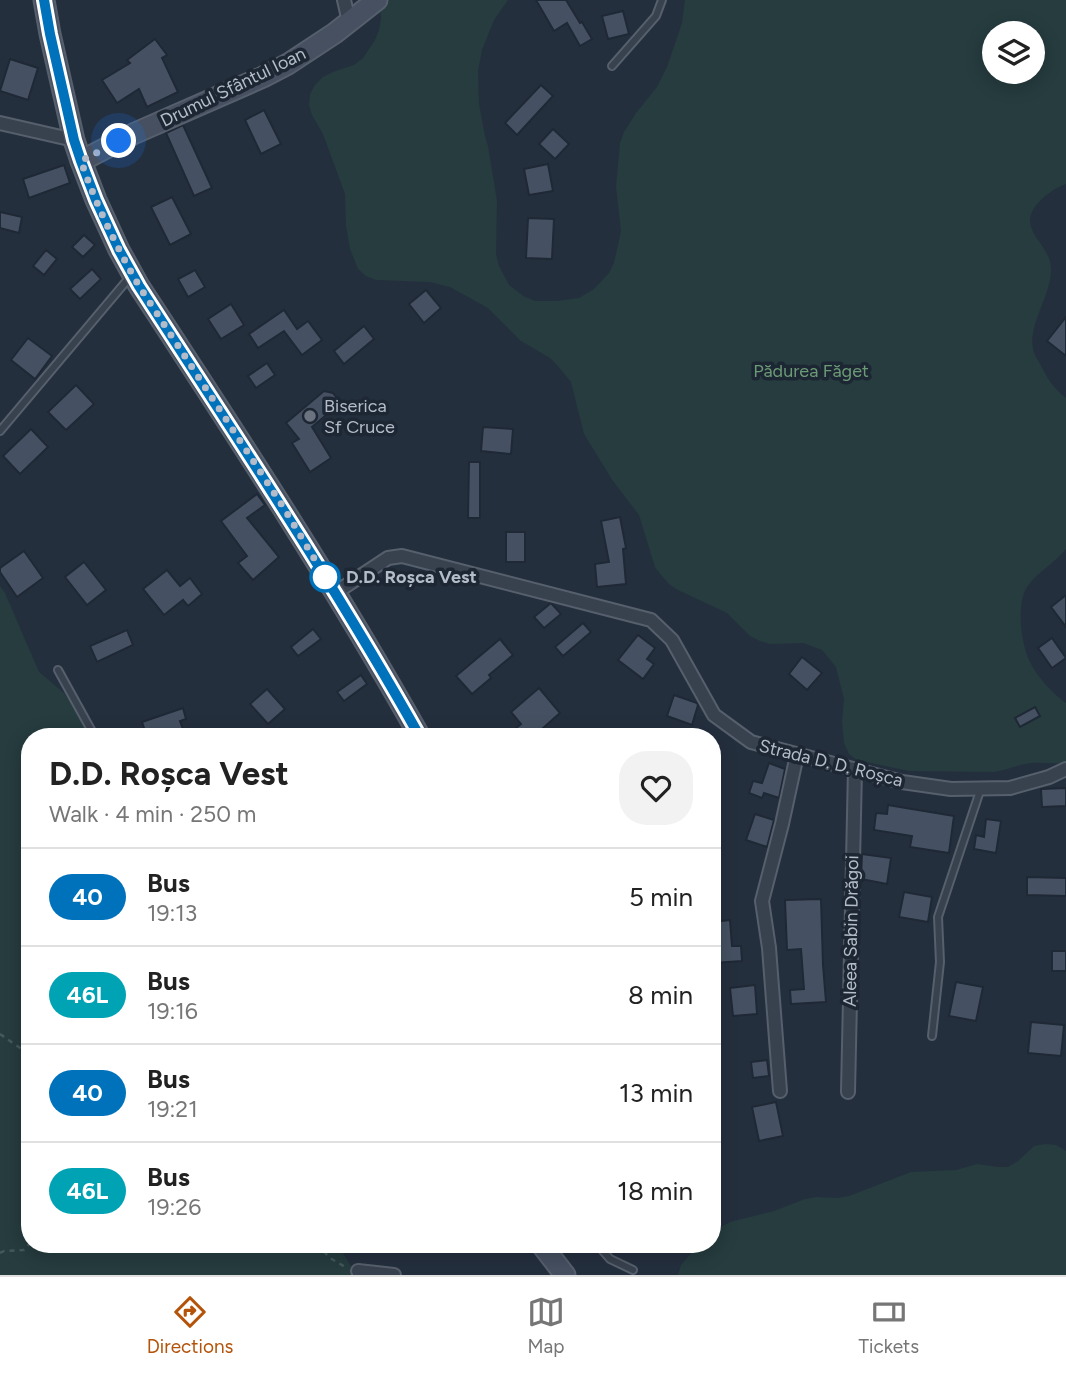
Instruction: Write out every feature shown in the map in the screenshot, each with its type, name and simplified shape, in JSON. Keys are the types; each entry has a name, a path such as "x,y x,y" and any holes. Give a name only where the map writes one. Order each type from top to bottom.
{"main road":[{"path":"44,0 74,140 106,224 132,274 282,505 415,728"},
{"name":"Drumul Sfântul Ioan","path":"81,161 133,134 263,77 312,49 377,0"},
{"path":"548,1253 565,1275"}],"street":[{"path":"344,0 349,22"},
{"path":"0,122 74,140"},
{"name":"Strada D. D. Roșca","path":"335,593 388,558 402,556 651,620 672,640 714,715 751,742 902,782 951,789 1010,788 1049,777 1066,769"},
{"path":"780,1091 769,948 762,901 797,755"},
{"name":"Aleea Sabin Drăgoi","path":"848,1092 855,769"},
{"path":"358,1271 394,1275"}],"lane":[{"path":"612,66 656,16 662,0"},
{"path":"0,431 132,274"},
{"path":"58,670 91,728"},
{"path":"932,1036 940,962 938,917 981,789"},
{"path":"605,1253 610,1259 633,1270"}],"path":[{"path":"0,1034 21,1049"},
{"path":"0,1253 21,1250"},
{"path":"325,1253 346,1268 358,1271"}],"green space":[{"name":"Pădurea Făget","path":"380,0 508,0 494,20 482,50 478,71 479,104 497,201 496,254 509,285 535,301 557,301 579,298 594,289 609,273 614,263 621,231 616,187 620,143 624,132 657,87 667,67 682,23 685,0 1066,0 1066,184 1039,202 1030,221 1050,260 1051,270 1036,320 1033,349 1051,382 1066,398 1066,549 1027,587 1021,614 1022,635 1030,662 1046,685 1066,703 1066,762 1027,764 994,772 909,771 857,760 849,754 844,743 844,699 836,667 822,650 803,643 770,644 760,641 750,636 727,613 669,584 655,567 639,515 613,481 584,434 571,382 550,358 521,341 488,308 450,287 430,282 376,280 358,269 350,249 346,226 345,194 323,134 309,105 310,94 315,85 323,77 354,65 363,58 379,30"},
{"path":"0,586 39,672 64,693 89,728 21,728 21,1253 343,1253 357,1275 0,1275"},
{"path":"1056,1145 1066,1151 1066,1275 678,1275 681,1265 691,1253 721,1253 721,1227 730,1222 774,1211 805,1199 849,1196 911,1172 956,1170 977,1164 1008,1167 1034,1146"}],"building":[{"path":"536,0 566,0 592,39 580,46 567,23 554,31"},
{"path":"623,11 629,34 608,39 602,16"},
{"path":"155,39 167,55 162,58 178,92 147,107 139,89 117,103 102,80 130,63 127,60"},
{"path":"10,59 38,68 28,100 0,91"},
{"path":"541,85 553,96 517,135 505,123"},
{"path":"264,110 281,144 261,154 245,120"},
{"path":"183,125 212,188 194,196 166,133"},
{"path":"553,129 569,144 555,159 539,144"},
{"path":"548,164 553,191 529,195 524,169"},
{"path":"64,165 70,183 29,198 23,179"},
{"path":"172,197 191,234 170,245 151,207"},
{"path":"0,212 22,217 19,233 0,228"},
{"path":"528,218 554,219 552,259 526,258"},
{"path":"84,235 95,245 83,257 72,247"},
{"path":"46,250 57,259 44,275 33,266"},
{"path":"92,269 101,279 80,299 70,289"},
{"path":"195,270 205,287 188,297 178,279"},
{"path":"426,290 441,308 424,323 409,304"},
{"path":"231,304 244,325 221,339 208,319"},
{"path":"284,310 297,329 308,321 322,340 302,355 284,331 258,348 249,334"},
{"path":"1066,317 1066,356 1047,341"},
{"path":"364,326 374,339 344,364 334,351"},
{"path":"28,338 52,356 35,379 11,360"},
{"path":"267,363 275,375 256,388 248,376"},
{"path":"76,385 94,404 66,430 48,412"},
{"path":"324,391 333,393 338,399 337,406 312,427 331,458 310,472 292,443 299,439 286,423"},
{"path":"483,427 513,429 511,454 481,451"},
{"path":"31,429 48,447 20,474 3,456"},
{"path":"469,462 480,462 480,518 468,518"},
{"path":"257,494 265,505 247,518 279,557 253,580 238,563 247,556 221,521"},
{"path":"620,517 626,548 623,549 626,584 597,587 595,564 609,562 601,521"},
{"path":"506,532 525,532 525,562 506,562"},
{"path":"24,551 43,578 17,597 0,568"},
{"path":"84,562 106,590 87,605 65,577"},
{"path":"167,570 180,586 190,578 202,594 188,606 183,600 164,615 143,589"},
{"path":"1066,595 1066,627 1051,607"},
{"path":"551,603 561,614 544,628 534,617"},
{"path":"583,623 591,632 563,656 555,647"},
{"path":"313,629 321,639 298,656 291,647"},
{"path":"127,630 133,645 97,662 90,646"},
{"path":"638,635 655,648 647,659 654,664 643,679 618,660"},
{"path":"1052,638 1066,658 1052,668 1038,648"},
{"path":"500,639 513,655 472,694 456,676"},
{"path":"802,657 822,673 807,690 789,674"},
{"path":"361,675 367,684 344,701 337,692"},
{"path":"539,688 560,713 543,728 516,728 521,724 511,712"},
{"path":"267,689 285,709 268,724 250,704"},
{"path":"674,695 697,703 692,725 667,716"},
{"path":"1035,707 1040,716 1020,727 1015,718"},
{"path":"183,708 186,719 180,721 183,728 144,728 142,722"},
{"path":"769,763 785,769 779,798 764,793 762,798 749,793 753,781 762,783"},
{"path":"1066,788 1066,806 1042,807 1041,789"},
{"path":"888,805 954,816 949,853 910,847 912,836 874,830 876,813 887,814"},
{"path":"755,814 774,820 767,847 746,840"},
{"path":"986,819 1001,821 996,853 974,849 976,835 984,837"},
{"path":"862,854 891,858 887,884 861,879"},
{"path":"1027,877 1066,878 1066,896 1027,895"},
{"path":"904,892 932,897 928,922 899,917"},
{"path":"821,899 826,1002 791,1004 790,990 804,989 801,949 787,950 785,900"},
{"path":"730,920 732,946 741,946 742,961 721,962 721,921"},
{"path":"1052,951 1066,951 1066,971 1052,971"},
{"path":"956,982 983,987 976,1021 949,1016"},
{"path":"755,985 757,1014 733,1016 730,988"},
{"path":"1031,1022 1064,1025 1061,1056 1028,1053"},
{"path":"767,1060 769,1076 753,1078 751,1062"},
{"path":"776,1102 783,1136 759,1141 752,1107"}],"bus line":[{"name":"40","path":"44,0 74,140 88,181 119,250 139,286 282,505 415,728"}],"place":[{"name":"Biserica Sf Cruce","path":"310,416"},
{"name":"D.D. Roșca Vest","path":"325,577"}],"route":[{"path":"119,141 81,161 119,250 139,286 282,505 325,577"}]}
